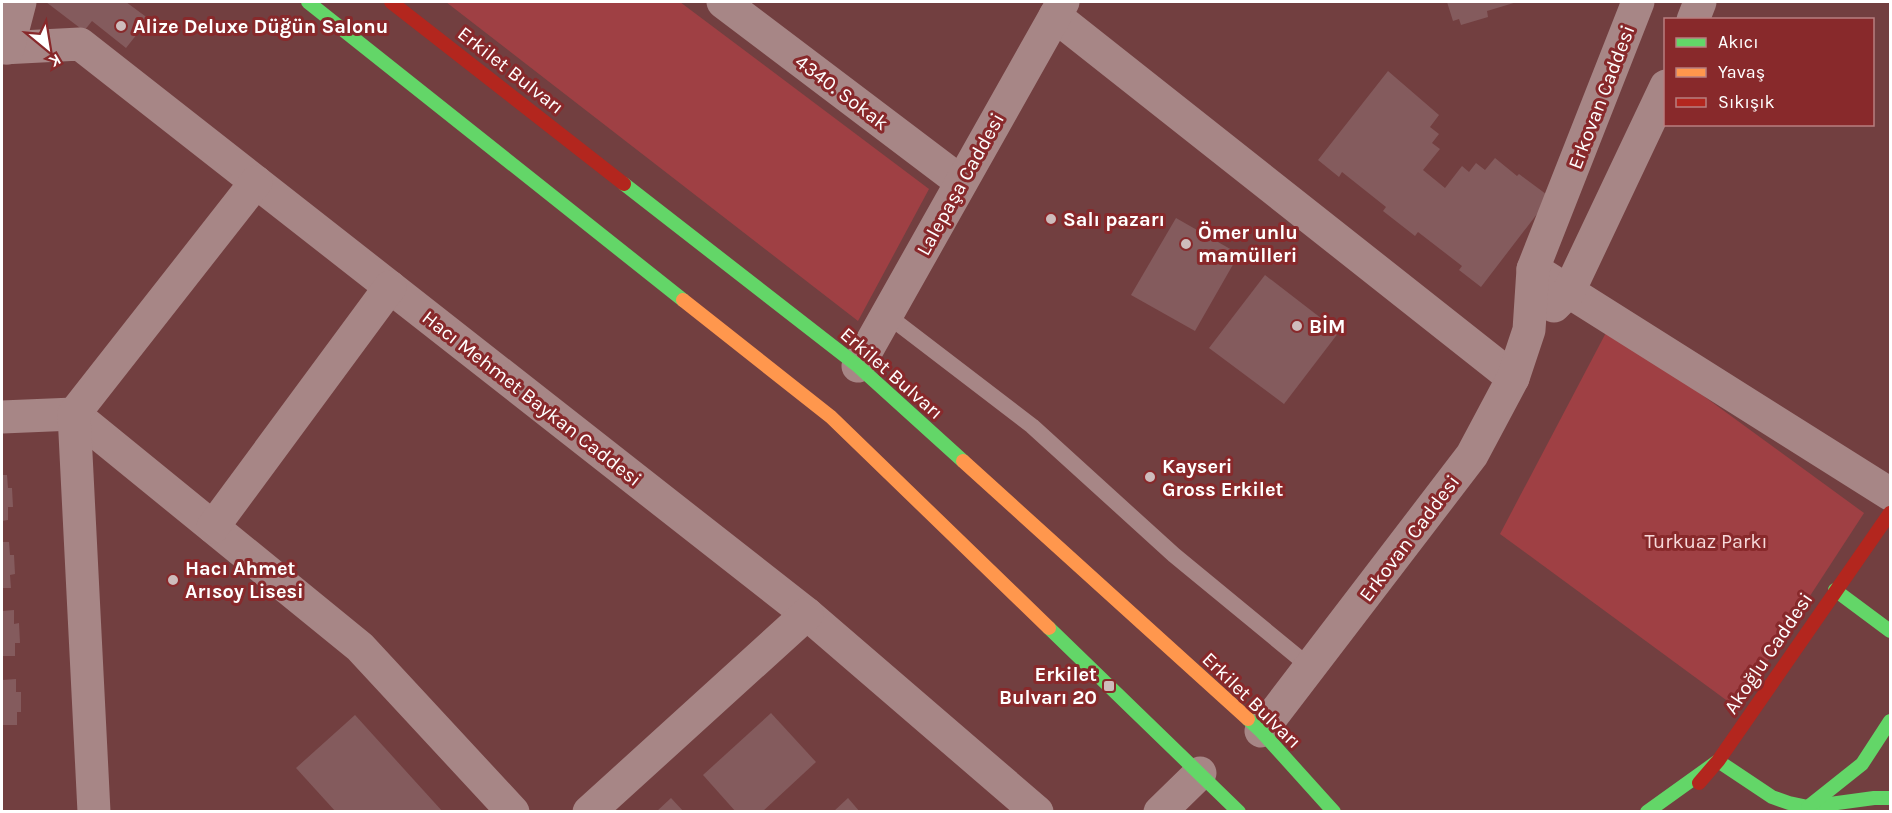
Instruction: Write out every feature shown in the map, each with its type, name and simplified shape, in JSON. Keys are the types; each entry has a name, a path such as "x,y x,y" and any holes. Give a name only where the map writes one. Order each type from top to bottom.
{"main road":[{"path":"308,2 831,417 1239,812"},
{"name":"Erkilet Bulvarı","path":"391,2 858,366 1261,731 1334,812"},
{"name":"Akoğlu Caddesi","path":"1682,803 1718,761 1890,513"},
{"path":"1835,590 1890,631"},
{"path":"1805,809 1862,764 1890,721"},
{"path":"1647,812 1718,761 1772,797 1805,809 1874,798 1890,798"}],"street":[{"path":"5,48 20,2"},
{"name":"4340. Sokak","path":"723,2 961,182"},
{"name":"Erkovan Caddesi","path":"1261,731 1472,455 1513,378 1529,330 1533,269 1638,2"},
{"path":"1694,18 1700,2"},
{"path":"1059,9 1513,378"},
{"name":"Lalepaşa Caddesi","path":"858,366 1059,9"},
{"name":"Hacı Mehmet Baykan Caddesi","path":"5,48 80,44 807,614 1037,812"},
{"name":"Erkovan Caddesi","path":"1529,330 1569,291 1664,88"},
{"path":"94,812 74,414 256,182"},
{"path":"1533,269 1890,494"},
{"path":"213,527 390,287"},
{"path":"2,417 74,414 360,647 513,812"},
{"path":"589,812 807,614"},
{"path":"1160,812 1200,773"}],"lane":[{"path":"886,315 1032,426 1174,555 1310,667"}],"green space":[{"path":"446,2 680,2 929,189 858,321"},
{"name":"Turkuaz Parkı","path":"1609,327 1864,513 1737,708 1500,534"}],"building":[{"name":"Alize Deluxe Düğün Salonu","path":"46,2 126,2 149,19 126,48 92,21 84,31"},
{"path":"1447,2 1517,2 1487,11 1488,17 1461,25 1459,19 1453,21"},
{"path":"1388,71 1439,115 1430,127 1439,134 1432,143 1440,149 1423,170 1445,188 1462,166 1469,172 1476,163 1485,170 1495,158 1517,176 1519,174 1550,197 1481,287 1459,270 1462,266 1418,232 1415,236 1383,211 1386,207 1342,172 1339,177 1318,160"},
{"path":"1176,218 1239,254 1195,331 1131,295"},
{"path":"1265,275 1339,332 1284,404 1209,348"},
{"path":"2,475 7,475 8,488 12,488 13,507 8,507 8,520 2,521"},
{"path":"2,542 9,542 10,555 14,555 15,574 10,575 11,588 2,588"},
{"path":"14,610 14,624 19,623 20,643 15,643 15,656 2,656 2,611"},
{"path":"16,679 16,692 21,692 21,712 17,712 17,725 2,725 2,680"},
{"path":"771,713 816,762 762,812 736,812 703,775"},
{"path":"355,715 443,812 336,812 296,768"},
{"path":"671,798 684,812 656,812"},
{"path":"848,798 860,812 833,812"}],"traffic: fast":[{"path":"308,2 683,300"},
{"path":"624,184 858,366 963,461"},
{"path":"1835,590 1890,631"},
{"path":"1049,628 1239,812"},
{"path":"1248,719 1334,812"},
{"path":"1808,807 1862,764 1890,721"},
{"path":"1718,761 1772,797 1789,803 1808,807 1890,798"},
{"path":"1647,812 1718,761"}],"traffic: slow":[{"path":"683,300 831,417 1049,628"},
{"path":"963,461 1248,719"}],"traffic: jam":[{"path":"391,2 624,184"},
{"path":"1699,783 1718,761 1890,513"}],"place":[{"name":"Alize Deluxe Düğün Salonu","path":"121,26"},
{"name":"Salı pazarı","path":"1051,219"},
{"name":"Ömer unlu mamülleri","path":"1186,244"},
{"name":"BİM","path":"1297,326"},
{"name":"Kayseri Gross Erkilet","path":"1150,477"},
{"name":"Hacı Ahmet Arısoy Lisesi","path":"173,580"},
{"name":"Erkilet Bulvarı 20","path":"1109,686"}]}
